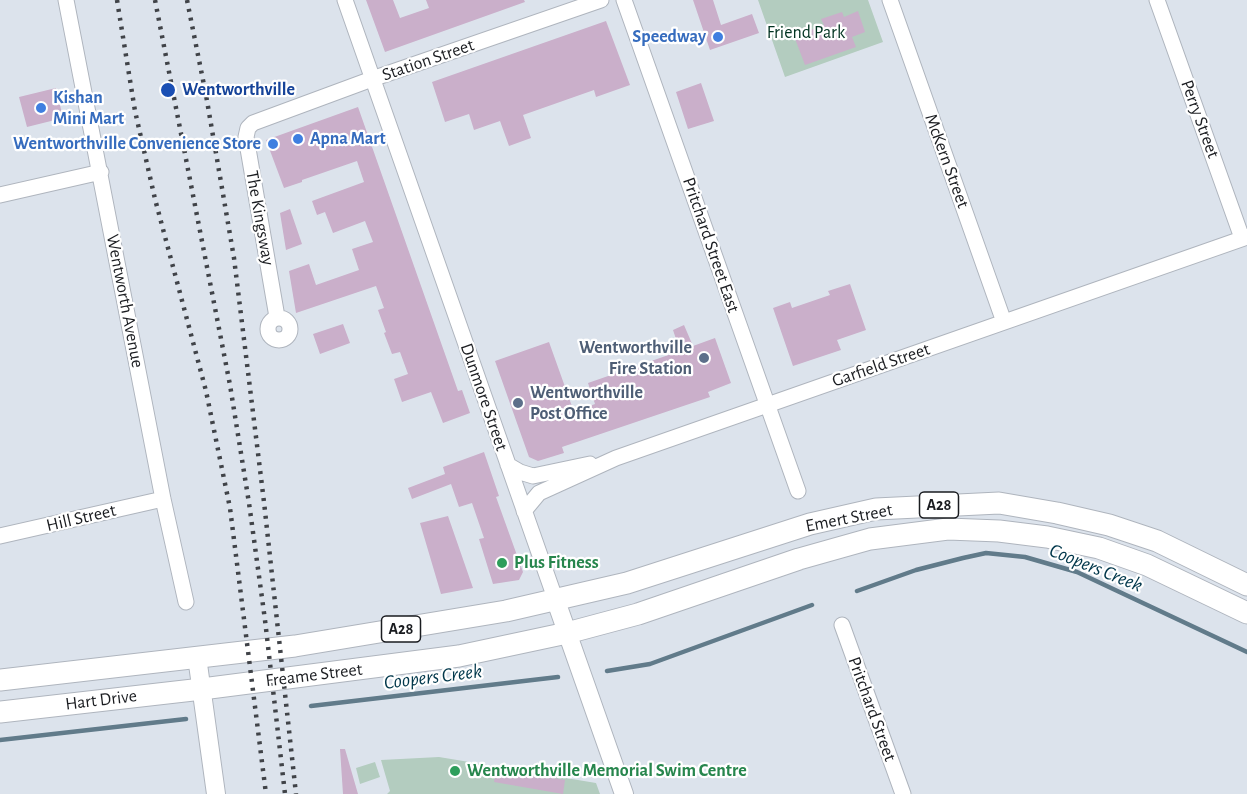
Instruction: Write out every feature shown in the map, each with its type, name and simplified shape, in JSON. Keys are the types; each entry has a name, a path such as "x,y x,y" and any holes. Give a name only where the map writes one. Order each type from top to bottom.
{"highway":[{"name":"Emert Street","path":"556,601 627,583 810,524 876,509 999,504 1057,513 1157,541 1247,585"},
{"name":"Emert Street","path":"567,633 638,614 799,559 870,539 948,529 999,531 1047,537 1100,548 1146,565 1247,613"},
{"name":"Freame Street","path":"197,657 295,646 556,601"},
{"name":"Freame Street","path":"202,689 448,657 567,633"},
{"name":"Hart Drive","path":"0,680 197,657"},
{"name":"Hart Drive","path":"0,712 202,689"}],"main road":[{"name":"Dunmore Street","path":"556,601 624,794"},
{"path":"197,657 216,794"}],"street":[{"name":"Wentworth Avenue","path":"66,0 163,499 186,602"},
{"name":"Dunmore Street","path":"345,0 556,601"},
{"name":"Station Street","path":"256,121 601,0"},
{"name":"Pritchard Street East","path":"624,0 798,491"},
{"name":"McKern Street","path":"890,0 1004,322"},
{"name":"Perry Street","path":"1157,0 1245,237"},
{"name":"The Kingsway","path":"256,121 248,128 246,137 277,317"},
{"path":"0,195 101,172"},
{"name":"Garfield Street","path":"524,511 539,494 616,458 1245,237"},
{"path":"508,465 533,476 616,458"},
{"name":"Hill Street","path":"0,536 163,499"},
{"name":"Pritchard Street","path":"842,625 903,794"}],"green space":[{"name":"Friend Park","path":"758,0 868,0 883,42 785,77"},
{"name":"Wentworthville Memorial Swim Centre","path":"439,757 596,783 600,794 387,794 390,791 381,760"},
{"path":"375,762 380,777 360,784 356,768"}],"building":[{"path":"366,0 393,0 400,18 429,8 426,0 524,0 525,2 385,52"},
{"path":"693,0 713,0 721,25 752,14 759,33 710,50"},
{"path":"858,11 865,32 852,37 856,47 805,65 794,36 824,25 821,19 842,12 844,17"},
{"path":"606,21 630,85 596,97 594,90 523,115 531,138 509,146 500,121 474,130 469,114 445,122 432,82"},
{"path":"701,83 714,121 688,129 676,92"},
{"name":"Kishan Mini Mart","path":"56,88 63,118 27,127 19,97"},
{"path":"358,107 458,391 462,390 470,413 443,423 431,392 402,402 394,379 408,374 400,352 392,354 384,333 386,332 378,310 384,308 376,286 296,313 289,271 309,264 316,285 359,270 352,249 373,242 365,221 333,233 325,212 317,215 312,201 364,182 357,161 284,188 266,140"},
{"path":"290,209 302,244 286,250 280,213"},
{"path":"850,284 866,330 837,340 841,350 793,366 773,308 790,302 792,308 830,295 828,291"},
{"path":"343,324 350,343 320,354 313,334"},
{"path":"684,325 693,346 715,338 731,383 708,392 710,397 562,447 564,453 538,461 529,457 495,361 549,342 574,412 595,404 588,383 680,351 673,330"},
{"path":"484,452 499,496 496,497 523,572 519,580 493,584 479,539 484,538 472,503 459,507 451,484 412,499 408,488 445,474 443,467"},
{"path":"448,516 473,588 441,594 420,523"},
{"path":"340,749 345,749 358,794 343,794"},
{"path":"497,768 565,780 563,794 494,782"}],"waterway":[{"name":"Coopers Creek","path":"857,591 916,570 986,553 1025,557 1077,572 1247,652"},
{"name":"Coopers Creek","path":"607,671 650,664 812,605"},
{"name":"Coopers Creek","path":"311,706 558,677"},
{"name":"Coopers Creek","path":"0,740 186,719"}],"railway":[{"path":"117,0 135,111 155,199 206,391 230,508 266,794"},
{"path":"155,0 230,385 265,620 285,794"},
{"path":"187,0 234,258 296,794"}],"place":[{"name":"Speedway","path":"718,37"},
{"name":"Wentworthville","path":"168,90"},
{"name":"Kishan Mini Mart","path":"41,108"},
{"name":"Apna Mart","path":"298,139"},
{"name":"Wentworthville Convenience Store","path":"273,144"},
{"name":"Wentworthville Fire Station","path":"704,358"},
{"name":"Wentworthville Post Office","path":"518,403"},
{"name":"Plus Fitness","path":"502,563"},
{"name":"Wentworthville Memorial Swim Centre","path":"455,771"}]}
